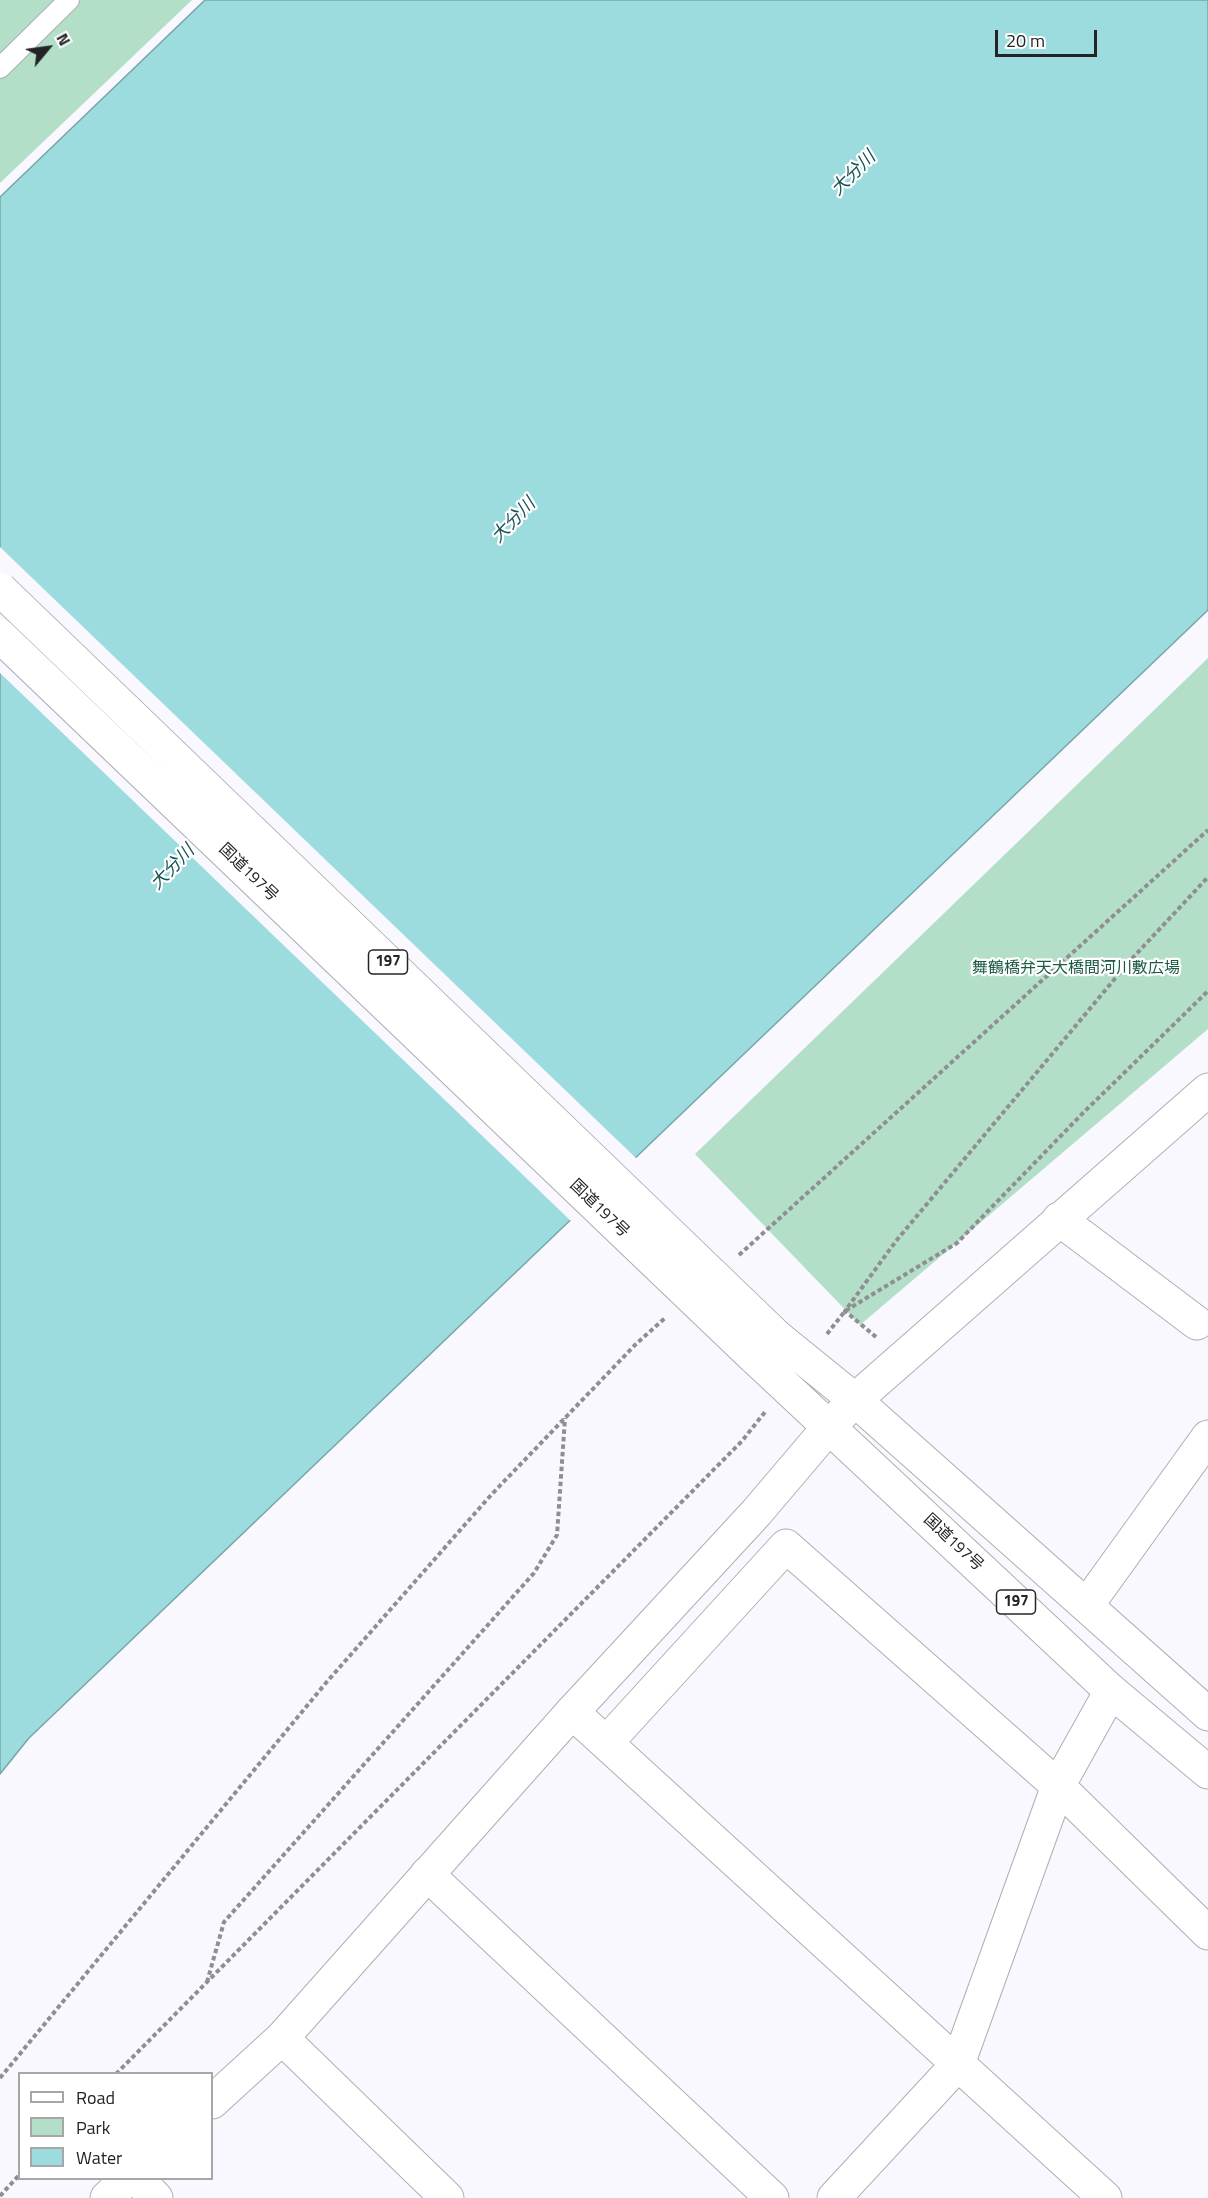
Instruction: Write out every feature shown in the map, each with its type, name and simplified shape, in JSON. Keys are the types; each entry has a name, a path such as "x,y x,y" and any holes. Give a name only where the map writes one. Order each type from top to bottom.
{"main road":[{"name":"国道197号","path":"0,589 765,1347 829,1427 1110,1691 1208,1772"},
{"name":"国道197号","path":"0,636 765,1347 855,1400 1208,1714"},
{"path":"213,2101 282,2038 572,1712 756,1513 855,1400 1208,1090"},
{"path":"1059,1219 1204,1318"},
{"path":"1087,1605 1208,1437"},
{"path":"606,1743 786,1546 1058,1786 1208,1934"},
{"path":"834,2198 958,2064 1058,1786 1110,1691"},
{"path":"572,1712 1105,2198"},
{"path":"427,1874 772,2198"},
{"path":"282,2038 447,2198"},
{"path":"107,2198 126,2180"},
{"path":"139,2180 156,2198"}],"lane":[{"path":"0,68 69,0"}],"path":[{"path":"738,1256 1208,830"},
{"path":"845,1311 896,1241 1121,972 1208,877"},
{"path":"845,1311 957,1243 1083,1113 1208,991"},
{"path":"845,1311 902,1358"},
{"path":"0,2078 325,1684 490,1495 636,1344 670,1314"},
{"path":"207,1983 224,1922 534,1573 557,1535 565,1417"},
{"path":"117,2072 742,1441"},
{"path":"0,2196 18,2177"}],"green space":[{"path":"0,0 192,0 0,183"},
{"name":"舞鶴橋弁天大橋間河川敷広場","path":"1208,658 1208,1029 860,1325 695,1154"}],"water":[{"name":"大分川","path":"205,0 1208,0 1208,610 29,1738 0,1774 0,197"}],"pier":[{"path":"0,547 638,1160 573,1223 0,673"}]}
